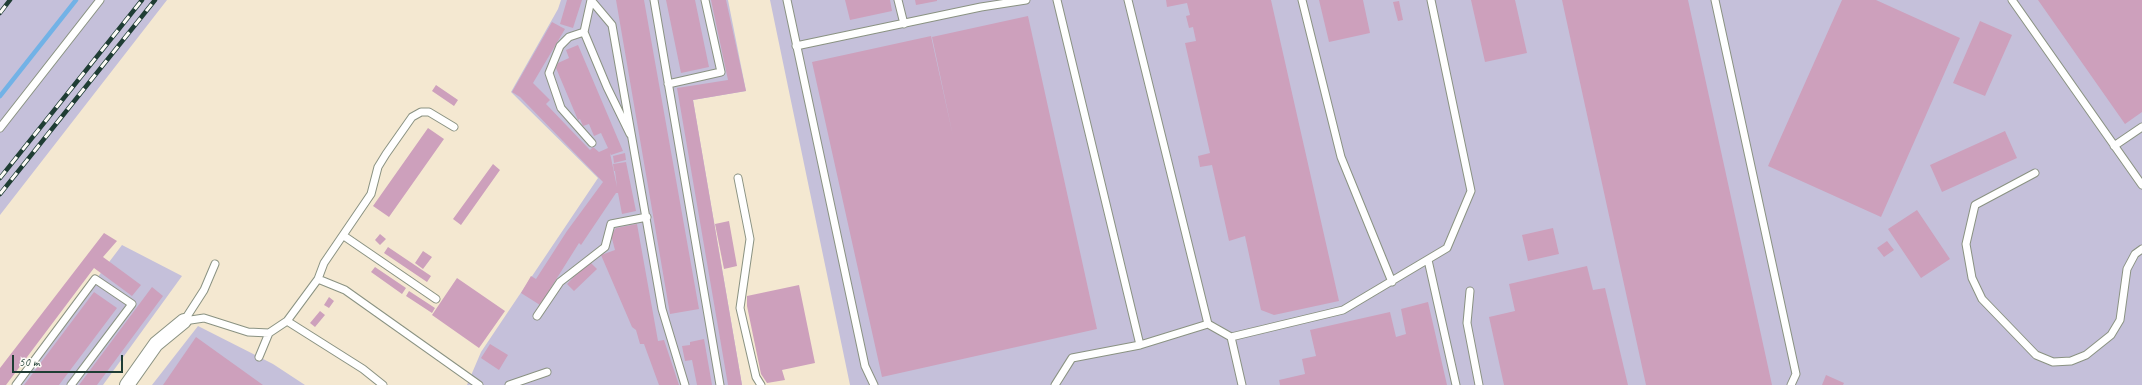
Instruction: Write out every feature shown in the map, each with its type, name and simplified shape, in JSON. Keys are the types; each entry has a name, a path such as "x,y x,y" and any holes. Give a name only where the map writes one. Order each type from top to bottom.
{"street":[{"path":"127,385 156,344 184,321"}],"lane":[{"path":"0,128 100,0"},
{"path":"591,0 584,32 607,87 633,141"},
{"path":"591,0 612,25 662,309 685,385"},
{"path":"654,0 720,385"},
{"path":"668,84 721,72 705,0"},
{"path":"787,0 865,366 874,385"},
{"path":"898,0 904,24"},
{"path":"796,46 904,24 980,4 1026,0"},
{"path":"1057,0 1140,345"},
{"path":"1128,0 1208,324"},
{"path":"1302,0 1341,157 1392,282"},
{"path":"1055,385 1072,358 1140,345 1208,324 1231,337 1343,310 1447,248 1471,191 1431,0"},
{"path":"1715,0 1796,374 1791,385"},
{"path":"2012,0 2142,185"},
{"path":"584,32 569,37 560,46 549,73 561,108 592,143"},
{"path":"184,321 204,318 248,332 268,333 287,321 318,279 324,263 344,236 371,194 378,167 412,117 421,112 429,112 454,127"},
{"path":"2114,146 2142,126"},
{"path":"2035,173 1975,205 1966,244 1972,278 1982,299 2036,355 2053,362 2070,361 2086,355 2111,335 2120,320 2127,269 2135,254 2142,249"},
{"path":"738,178 750,239 740,308 756,376 761,385"},
{"path":"537,316 560,282 605,247 611,224 647,217"},
{"path":"344,236 436,299"},
{"path":"1428,260 1456,385"},
{"path":"184,321 204,290 215,264"},
{"path":"16,385 95,279 132,304 71,385"},
{"path":"318,279 344,290 479,385"},
{"path":"1470,291 1467,323 1479,385"},
{"path":"287,321 384,385"},
{"path":"259,357 268,333"},
{"path":"1231,337 1242,385"},
{"path":"509,385 547,372"}],"shaded area":[{"path":"0,0 167,0 0,215"},
{"path":"561,0 728,0 746,91 693,100 742,385 467,385 481,352 598,178 511,92 558,9"},
{"path":"770,0 2142,0 2142,385 850,385"},
{"path":"122,245 182,276 103,385 16,385"},
{"path":"198,326 273,364 305,385 152,385"}],"building":[{"path":"567,0 582,0 573,28 560,24"},
{"path":"616,0 644,0 699,309 670,314"},
{"path":"666,0 695,0 709,67 681,73"},
{"path":"711,0 726,0 746,91 693,100 742,385 728,385 677,88 728,80"},
{"path":"845,0 890,0 892,11 850,20"},
{"path":"915,0 937,0 937,1 916,5"},
{"path":"1166,0 1271,0 1339,301 1274,315 1261,310 1245,236 1229,241 1212,165 1200,167 1198,156 1210,153 1185,43 1196,41 1193,27 1189,28 1186,16 1190,15 1187,3 1167,7"},
{"path":"1319,0 1363,0 1370,33 1329,42"},
{"path":"1471,0 1515,0 1527,53 1485,62"},
{"path":"1562,0 1688,0 1772,385 1646,385"},
{"path":"1842,0 1876,0 1960,38 1881,217 1768,166"},
{"path":"2038,0 2142,0 2142,112 2125,124"},
{"path":"1399,1 1403,20 1398,21 1393,2"},
{"path":"1028,16 1097,329 882,377 812,62 931,36 953,136 932,37"},
{"path":"1980,21 2012,35 1985,96 1953,83"},
{"path":"552,22 565,29 533,83 550,100 546,104 590,150 593,147 599,152 608,148 601,133 594,136 589,124 583,126 580,119 578,120 556,68 558,63 569,58 566,50 578,45 623,151 611,155 610,153 617,187 615,171 624,170 614,171 613,164 626,162 636,211 622,214 618,193 616,193 581,245 579,243 540,305 521,293 531,276 536,279 567,231 603,182 520,97 512,92"},
{"path":"436,85 458,100 454,106 432,91"},
{"path":"428,128 444,139 389,217 373,206"},
{"path":"2005,131 2017,158 1942,192 1930,165"},
{"path":"625,153 626,160 614,163 613,156"},
{"path":"493,164 500,170 461,225 453,219"},
{"path":"1917,210 1950,259 1921,278 1888,229"},
{"path":"729,221 737,266 724,269 715,224"},
{"path":"637,224 658,341 664,340 679,385 659,385 644,344 640,344 636,330 632,327 601,255 615,250 611,235 616,228"},
{"path":"1553,228 1559,254 1528,261 1522,235"},
{"path":"104,233 117,241 103,257 141,285 132,296 94,268 6,385 0,385 0,368"},
{"path":"380,234 386,239 380,245 375,240"},
{"path":"1887,241 1894,250 1884,257 1877,248"},
{"path":"388,247 431,276 427,282 384,253"},
{"path":"423,251 432,257 423,269 415,263"},
{"path":"589,261 597,269 574,291 567,284"},
{"path":"1587,266 1593,290 1605,288 1628,385 1504,385 1489,317 1515,311 1509,284"},
{"path":"375,267 406,288 402,294 371,272"},
{"path":"457,278 505,311 479,348 432,315"},
{"path":"799,285 815,363 782,370 785,380 767,383 761,374 747,306 747,296"},
{"path":"152,287 163,296 97,385 79,385"},
{"path":"409,291 435,308 432,313 406,296"},
{"path":"94,292 117,308 59,385 24,385"},
{"path":"329,297 334,301 329,308 324,305"},
{"path":"1428,302 1447,385 1280,385 1279,380 1305,374 1302,359 1316,356 1310,330 1390,312 1396,337 1406,334 1401,309"},
{"path":"320,311 325,315 315,327 310,323"},
{"path":"196,337 263,385 163,385"},
{"path":"704,339 712,385 697,385 692,360 685,361 682,346 690,345 690,342"},
{"path":"490,344 508,355 499,370 481,358"},
{"path":"1826,375 1844,383 1843,385 1822,385"}],"waterway":[{"path":"0,96 76,0"}],"railway":[{"path":"0,13 10,0"},
{"path":"0,178 142,0"},
{"path":"0,194 155,0"}]}
